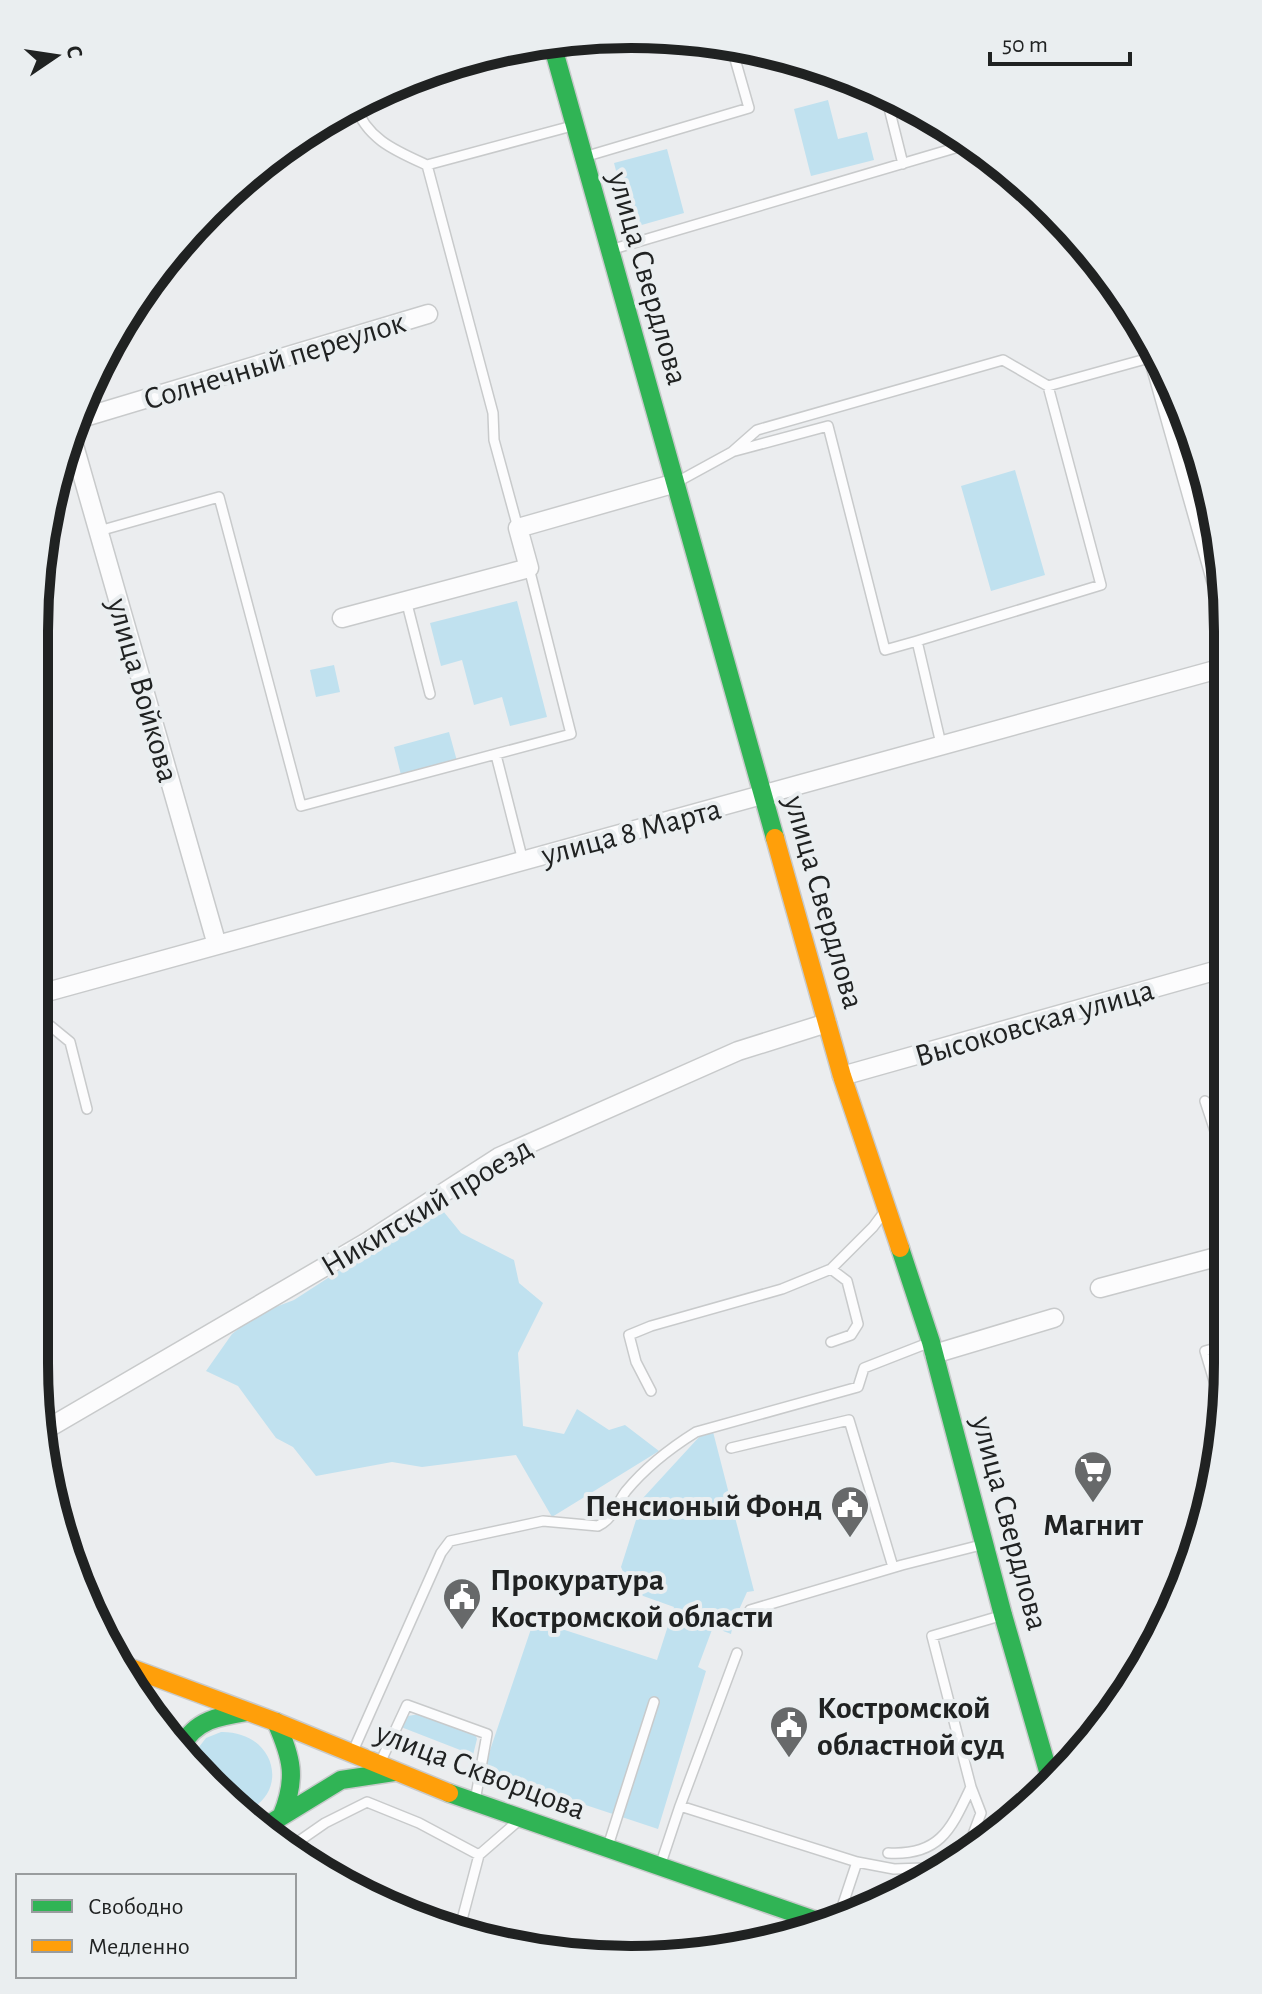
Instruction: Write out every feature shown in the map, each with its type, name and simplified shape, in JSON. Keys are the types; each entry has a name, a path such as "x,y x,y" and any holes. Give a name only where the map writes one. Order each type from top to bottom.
{"street":[{"name":"улица Свердлова","path":"555,53 842,1076 933,1348 1003,1615 1048,1770"},
{"name":"Солнечный переулок","path":"89,416 428,314"},
{"name":"улица Войкова","path":"76,453 217,945"},
{"path":"342,618 529,568 518,528 676,483"},
{"name":"улица 8 Марта","path":"48,991 1214,670"},
{"name":"Высоковская улица","path":"842,1076 1214,971"},
{"name":"Никитский проезд","path":"52,1426 367,1242 499,1157 738,1051 827,1023"},
{"path":"1100,1288 1214,1258"},
{"path":"933,1348 1054,1318"},
{"name":"улица Скворцова","path":"136,1670 276,1722 475,1804 808,1918"},
{"path":"185,1738 198,1724 216,1717 246,1712"},
{"path":"276,1722 289,1751 293,1770 291,1795 282,1815"},
{"path":"272,1823 341,1780 388,1768"}],"lane":[{"path":"584,157 749,108 735,57"},
{"path":"889,108 903,164"},
{"path":"359,116 381,142 427,165 575,125"},
{"path":"610,250 957,148"},
{"path":"427,165 493,413 494,440 518,528"},
{"path":"1048,386 1142,351"},
{"path":"676,483 732,452 757,430 1003,360 1048,386 1101,585 885,650 828,426 732,452"},
{"path":"99,531 219,497 301,806 571,734 529,568"},
{"path":"406,600 430,694"},
{"path":"917,641 941,744"},
{"path":"496,755 523,861"},
{"path":"48,1024 70,1042 87,1109"},
{"path":"1205,1101 1214,1128"},
{"path":"651,1391 636,1362 629,1335 782,1289 831,1269 886,1210"},
{"path":"831,1269 847,1281 858,1324 851,1335 831,1342"},
{"path":"352,1753 441,1553 450,1541 543,1521 598,1526 611,1517 627,1490 676,1445 696,1432 858,1387 864,1368 933,1348"},
{"path":"1214,1348 1205,1351 1214,1380"},
{"path":"731,1448 849,1420 893,1567"},
{"path":"750,1610 893,1567 985,1545"},
{"path":"973,1836 981,1813 971,1787 932,1636 1003,1615"},
{"path":"660,1867 737,1653"},
{"path":"607,1850 654,1702"},
{"path":"388,1768 407,1705 487,1734 475,1804"},
{"path":"888,1853 911,1854 938,1842 955,1822 971,1787"},
{"path":"298,1842 325,1823 367,1802 419,1823 479,1855"},
{"path":"680,1806 857,1862 894,1869 922,1868"},
{"path":"462,1920 479,1855 519,1820"},
{"path":"842,1906 857,1862"}],"shaded area":[{"path":"828,100 838,139 867,132 874,160 811,176 794,109"},
{"path":"667,149 684,213 631,228 614,163"},
{"path":"1015,470 1045,575 991,591 961,486"},
{"path":"517,601 547,717 510,726 502,697 474,705 462,660 441,666 430,623"},
{"path":"334,665 340,692 316,697 310,670"},
{"path":"449,732 457,761 401,775 394,747"},
{"path":"439,1206 461,1233 514,1260 519,1283 543,1303 518,1353 523,1426 564,1434 577,1409 609,1430 625,1425 659,1451 552,1517 516,1455 422,1467 392,1462 316,1476 293,1447 276,1438 238,1386 206,1371 232,1334 257,1314 294,1300"},
{"path":"711,1424 754,1591 747,1592 731,1634 713,1627 698,1667 706,1671 658,1829 483,1771 534,1620 657,1660 674,1607 632,1592 621,1567 643,1498"},
{"path":"419,1714 475,1734 477,1739 473,1755 401,1727 408,1716"},
{"path":"221,1732 240,1734 254,1741 265,1752 271,1764 272,1778 268,1791 259,1803 253,1807 196,1751 206,1738"}],"traffic: fast":[{"path":"555,53 775,838"},
{"path":"900,1248 931,1342 1048,1770"},
{"path":"186,1739 201,1725 246,1712"},
{"path":"276,1722 291,1768 290,1790 282,1815"},
{"path":"272,1822 341,1780 394,1772"},
{"path":"449,1793 808,1918"}],"traffic: slow":[{"path":"775,838 842,1076 900,1248"},
{"path":"136,1670 276,1722 449,1793"}],"place":[{"name":"Магнит","path":"1093,1504"},
{"name":"Пенсионый Фонд","path":"850,1539"},
{"name":"Прокуратура Костромской области","path":"462,1631"},
{"name":"Костромской областной суд","path":"789,1759"}]}
